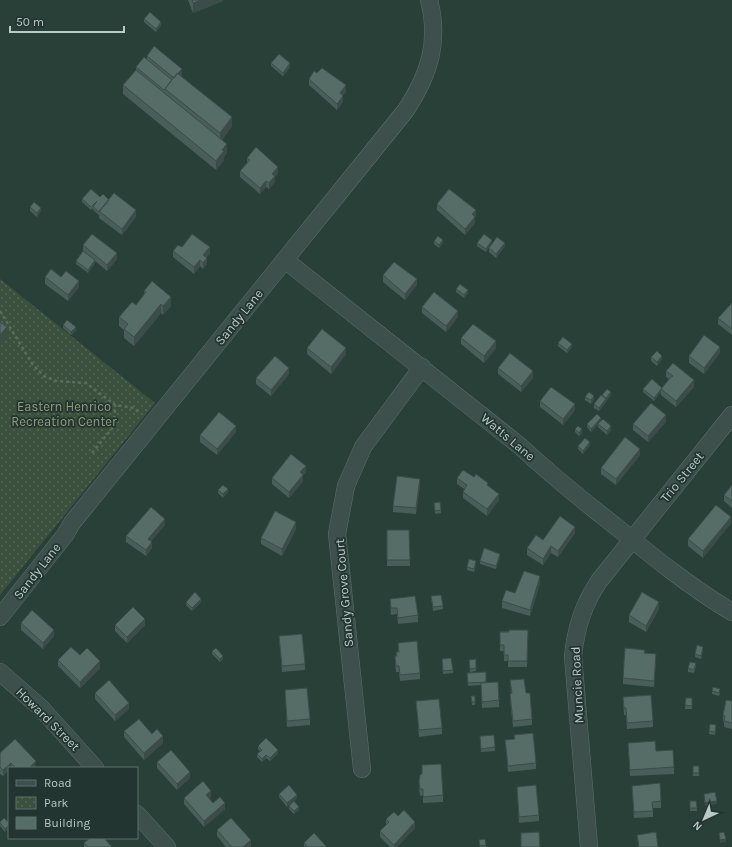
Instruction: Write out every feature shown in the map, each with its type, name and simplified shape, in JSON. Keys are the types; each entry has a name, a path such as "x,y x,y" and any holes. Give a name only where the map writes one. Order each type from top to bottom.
{"street":[{"name":"Sandy Lane","path":"0,617 65,535 72,522 406,110 420,89 430,63 433,49 433,23 429,0"},
{"name":"Watts Lane","path":"285,260 520,446 549,473 632,540 692,586 732,612"},
{"name":"Sandy Grove Court","path":"362,769 338,534 346,486 364,447 422,367"},
{"name":"Trio Street","path":"632,540 732,415"},
{"name":"Muncie Road","path":"589,847 573,656 576,633 580,615 588,597 632,540"},
{"name":"Howard Street","path":"0,672 41,708 94,767"},
{"path":"138,815 167,847"}],"path":[{"path":"0,311 33,365 44,376 56,381 86,383 115,405 133,408 154,421"},
{"path":"92,453 114,426 115,405"}],"green space":[{"name":"Eastern Henrico Recreation Center","path":"0,279 155,403 0,595"}],"building":[{"path":"192,0 202,0 193,3"},
{"path":"150,12 161,22 156,29 144,19"},
{"path":"154,46 182,69 174,78 147,56"},
{"path":"279,54 290,63 283,73 271,63"},
{"path":"144,57 172,80 164,90 136,67"},
{"path":"322,68 346,85 340,93 343,96 337,104 309,79 314,71 317,73"},
{"path":"136,70 227,144 222,150 224,151 216,161 123,85"},
{"path":"177,73 232,117 220,133 165,89"},
{"path":"256,147 278,167 272,174 275,176 269,183 266,181 260,188 240,171 250,160 247,158"},
{"path":"91,189 100,197 103,194 109,200 99,212 93,207 97,201 91,207 82,199"},
{"path":"449,189 476,210 472,214 475,217 465,229 437,204"},
{"path":"114,193 136,210 122,229 99,211"},
{"path":"34,202 41,208 37,213 30,207"},
{"path":"92,234 117,253 107,265 83,245"},
{"path":"192,234 210,247 203,255 207,258 203,263 200,260 194,267 173,251 178,245 182,247"},
{"path":"484,234 492,240 486,249 477,243"},
{"path":"438,236 443,240 439,245 434,241"},
{"path":"497,237 505,243 496,254 489,248"},
{"path":"83,251 95,260 88,270 76,261"},
{"path":"394,262 417,279 405,294 383,275"},
{"path":"51,269 61,277 66,271 79,281 68,295 45,277"},
{"path":"152,281 171,297 163,306 161,304 134,337 124,329 128,324 119,317 132,302 136,305"},
{"path":"460,284 468,290 464,295 456,289"},
{"path":"434,292 458,311 446,326 422,307"},
{"path":"732,303 732,329 718,318"},
{"path":"67,320 76,327 71,332 63,325"},
{"path":"0,322 7,327 0,335"},
{"path":"473,324 496,341 484,356 461,338"},
{"path":"322,329 346,348 331,367 307,348"},
{"path":"704,335 720,347 704,368 689,356"},
{"path":"563,337 572,344 567,350 558,343"},
{"path":"657,351 662,356 657,362 651,357"},
{"path":"510,353 533,371 521,386 498,368"},
{"path":"275,356 289,368 271,390 256,378"},
{"path":"673,363 694,380 676,401 661,389 673,376 666,371"},
{"path":"652,379 662,388 654,398 643,389"},
{"path":"551,387 575,404 563,419 540,401"},
{"path":"607,389 611,392 606,398 602,395"},
{"path":"589,392 594,396 591,400 585,397"},
{"path":"601,395 606,399 599,408 594,404"},
{"path":"651,403 666,415 648,436 633,424"},
{"path":"219,412 236,426 217,449 200,435"},
{"path":"597,414 601,418 591,429 587,424"},
{"path":"603,419 611,426 607,431 598,424"},
{"path":"578,426 582,429 579,433 575,429"},
{"path":"625,437 640,449 616,479 601,468"},
{"path":"585,438 590,442 583,451 578,446"},
{"path":"291,454 306,466 300,472 303,475 289,492 272,478"},
{"path":"463,470 474,477 476,474 499,494 487,509 463,492 467,485 457,478"},
{"path":"397,476 420,479 416,508 393,506"},
{"path":"223,485 228,489 223,494 218,490"},
{"path":"732,485 732,501 724,495"},
{"path":"440,502 441,510 435,511 434,503"},
{"path":"716,505 731,517 703,551 688,539"},
{"path":"151,507 165,519 148,539 152,542 146,550 126,536"},
{"path":"275,511 296,522 282,549 261,538"},
{"path":"560,516 575,527 558,551 551,546 543,559 527,548 536,535 543,540"},
{"path":"387,530 409,530 410,560 387,560"},
{"path":"484,548 500,554 496,566 480,561"},
{"path":"469,559 476,561 474,569 467,567"},
{"path":"524,571 540,576 530,610 502,601 506,590 515,593"},
{"path":"195,592 201,599 192,608 186,602"},
{"path":"642,592 659,602 646,626 629,615"},
{"path":"441,595 443,606 433,607 431,596"},
{"path":"415,596 418,615 398,618 397,608 391,608 390,599"},
{"path":"133,607 145,619 127,637 115,625"},
{"path":"32,610 54,630 43,643 21,623"},
{"path":"509,630 528,630 527,661 508,661 508,655 504,655 504,645 500,645 500,632 509,632"},
{"path":"302,634 305,664 282,666 279,636"},
{"path":"417,641 420,673 400,675 399,666 396,666 395,656 397,656 396,652 399,652 398,643"},
{"path":"697,645 703,647 701,656 695,654"},
{"path":"71,647 80,655 87,648 100,661 80,682 58,660"},
{"path":"216,648 223,656 220,659 212,651"},
{"path":"625,648 645,650 644,653 656,654 654,681 623,678"},
{"path":"451,658 453,670 443,671 442,659"},
{"path":"476,659 476,668 470,669 469,660"},
{"path":"690,662 696,663 694,670 688,668"},
{"path":"486,672 486,682 468,683 467,673"},
{"path":"524,679 526,693 530,693 532,719 513,721 510,680"},
{"path":"109,680 129,703 115,715 95,693"},
{"path":"498,682 499,700 482,702 481,683"},
{"path":"713,687 720,689 719,693 712,691"},
{"path":"307,688 310,719 287,721 285,690"},
{"path":"651,695 653,721 627,723 626,708 624,708 623,697"},
{"path":"471,696 475,696 475,702 472,702"},
{"path":"686,698 692,698 692,706 685,705"},
{"path":"439,699 442,728 419,730 416,701"},
{"path":"726,700 732,701 732,723 724,721 725,716 723,715"},
{"path":"139,719 152,734 157,729 163,736 144,753 124,731"},
{"path":"710,724 716,725 715,732 709,731"},
{"path":"533,733 536,763 508,766 505,740 515,739 514,735"},
{"path":"494,735 495,747 481,749 480,736"},
{"path":"266,738 278,750 270,758 266,755 262,759 257,754 262,750 258,746"},
{"path":"15,739 36,761 30,767 15,767 11,763 3,770 0,767 0,753"},
{"path":"655,741 656,751 673,750 674,767 630,770 628,743"},
{"path":"171,750 190,772 177,784 157,762"},
{"path":"441,764 443,795 423,797 423,789 420,789 419,781 420,775 422,774 422,765"},
{"path":"693,766 699,766 699,773 693,773"},
{"path":"203,781 211,791 206,795 213,803 220,797 225,803 204,821 184,798"},
{"path":"660,783 661,801 652,802 653,811 634,812 632,786"},
{"path":"289,785 297,795 287,803 279,794"},
{"path":"536,785 539,815 519,817 517,787"},
{"path":"715,792 717,801 705,803 704,794"},
{"path":"294,801 299,807 294,811 289,806"},
{"path":"690,801 696,801 697,808 690,808"},
{"path":"404,810 415,822 394,845 380,831 389,822 386,819 394,812 398,816"},
{"path":"4,818 8,822 8,826 5,829 0,822"},
{"path":"231,818 251,840 243,847 232,847 217,830"},
{"path":"539,832 540,847 521,847 521,833"},
{"path":"656,832 658,847 639,847 637,835"},
{"path":"724,832 726,839 720,840 719,833"},
{"path":"314,833 326,846 308,847 304,843"},
{"path":"89,839 105,839 112,847 88,847 84,843"},
{"path":"485,839 486,845 480,846 479,840"}]}
